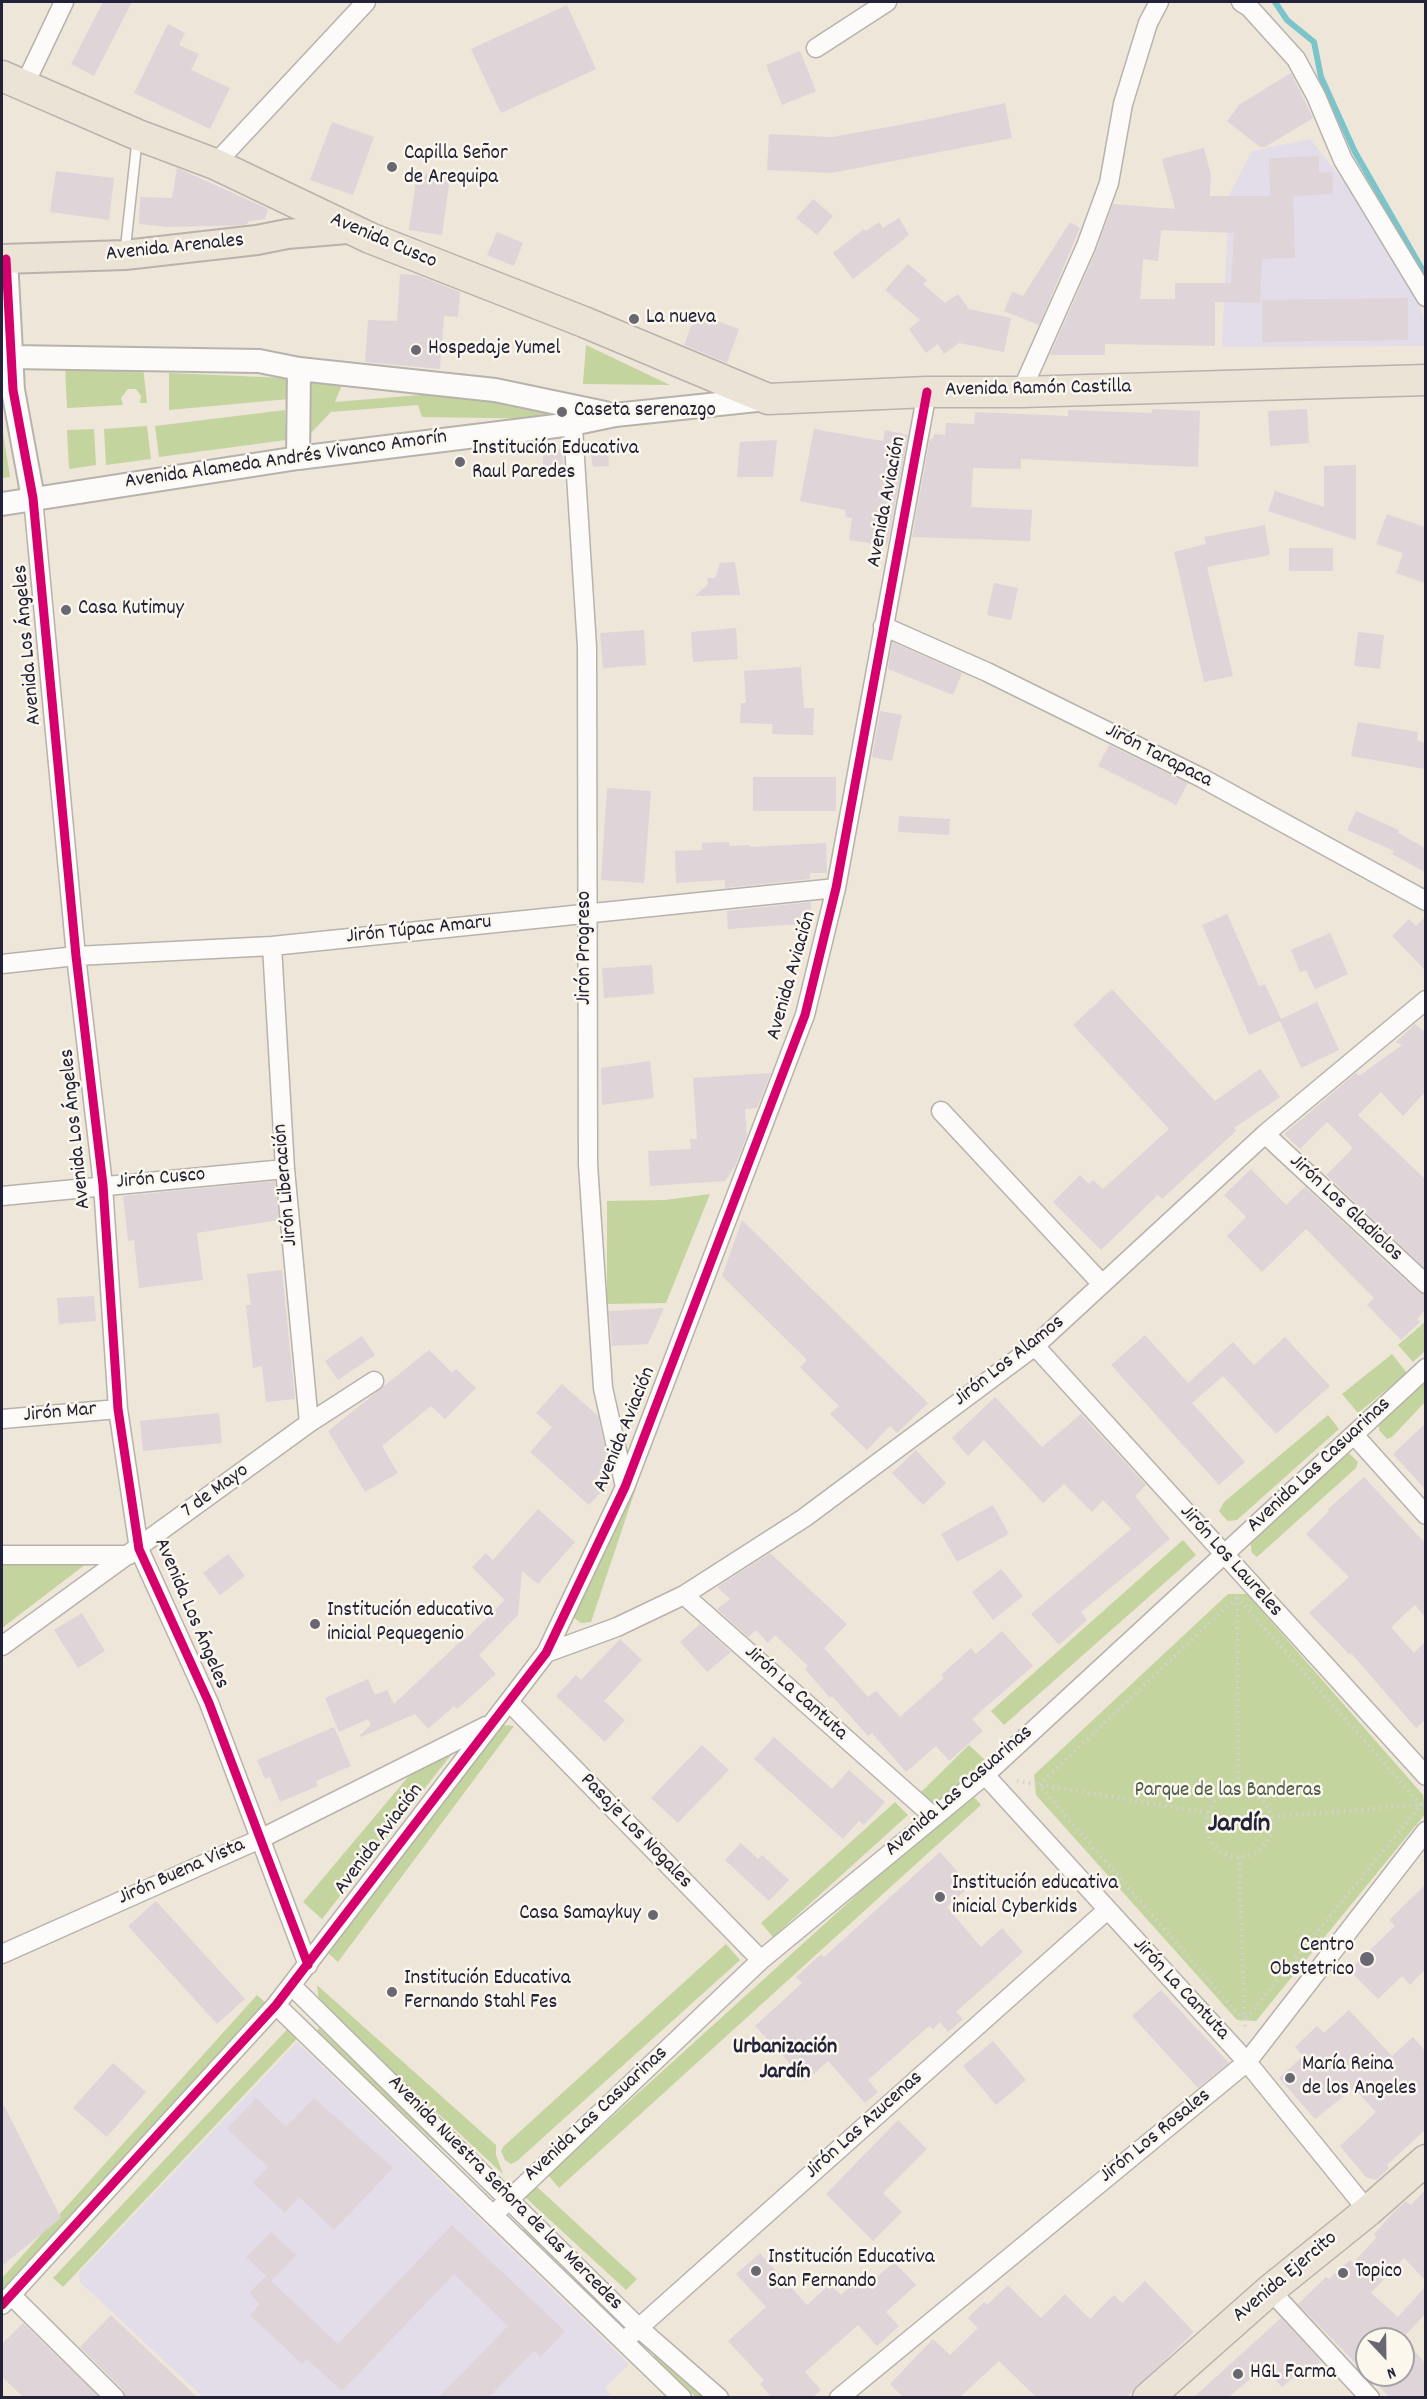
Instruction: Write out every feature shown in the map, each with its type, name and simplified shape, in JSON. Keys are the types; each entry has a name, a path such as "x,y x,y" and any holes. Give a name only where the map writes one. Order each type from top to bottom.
{"highway":[{"name":"Avenida Cusco","path":"13,81 138,135 215,164 347,229 584,322 768,399"},
{"name":"Avenida Ramón Castilla","path":"768,399 927,392 1021,392 1425,380"},
{"name":"Avenida Ejercito","path":"1148,2397 1270,2290 1368,2211 1425,2160"}],"main road":[{"name":"Avenida Arenales","path":"4,259 125,255 257,240 286,234 347,229"}],"street":[{"path":"13,81 64,2"},
{"path":"215,164 366,2"},
{"path":"816,48 887,2"},
{"path":"1021,392 1086,246 1109,183 1123,104 1148,23 1159,2"},
{"path":"1241,2 1249,7 1296,59 1316,96 1343,160 1425,297"},
{"name":"Avenida Los Ángeles","path":"4,259 13,390 33,498 76,956 103,1185 118,1409 134,1552 209,1703 308,1965"},
{"name":"Avenida Alameda Andrés Vivanco Amorín","path":"12,357 259,362 299,369 495,390 572,415"},
{"path":"298,458 299,369"},
{"name":"Avenida Aviación","path":"6,2300 292,1986 546,1653 625,1487 805,1015 836,888 927,392"},
{"name":"Avenida Ramón Castilla","path":"615,415 768,399"},
{"name":"Avenida Alameda Andrés Vivanco Amorín","path":"2,504 572,415 615,415"},
{"name":"Jirón Progreso","path":"572,415 587,647 585,914 588,1164 603,1388 625,1487"},
{"name":"Jirón Tarapaca","path":"883,626 987,672 1202,778 1425,901"},
{"name":"Jirón Túpac Amaru","path":"2,964 76,956 272,946 836,888"},
{"name":"Jirón Liberación","path":"272,946 285,1169 309,1423"},
{"name":"Jirón Los Alamos","path":"546,1653 616,1627 684,1595 804,1518 1035,1346 1265,1134 1425,1000"},
{"path":"941,1111 1102,1284"},
{"name":"Jirón Los Gladiolos","path":"1265,1134 1425,1284"},
{"name":"Jirón Cusco","path":"2,1196 285,1169"},
{"name":"Jirón Los Laureles","path":"1035,1346 1425,1776"},
{"name":"Avenida Las Casuarinas","path":"493,2215 761,1960 985,1774 1355,1436 1425,1368"},
{"name":"7 de Mayo","path":"2,1646 309,1423 374,1381"},
{"name":"Jirón Mar","path":"2,1419 118,1409"},
{"path":"1355,1436 1425,1515"},
{"path":"2,1555 134,1552"},
{"name":"Jirón La Cantuta","path":"684,1595 933,1816"},
{"name":"Pasaje Los Nogales","path":"510,1703 761,1960"},
{"name":"Jirón Buena Vista","path":"2,1954 260,1839 490,1724"},
{"name":"Jirón La Cantuta","path":"985,1774 1246,2062 1368,2211"},
{"name":"Jirón Los Rosales","path":"839,2397 1246,2062 1425,1831"},
{"name":"Jirón Las Azucenas","path":"624,2341 1107,1911"},
{"name":"Avenida Nuestra Señora de las Mercedes","path":"292,1986 510,2198 639,2328 719,2397"},
{"name":"Avenida Nuestra Señora de las Mercedes","path":"276,2005 682,2397"},
{"path":"1270,2290 1370,2397"},
{"path":"6,2300 116,2397"}],"lane":[{"path":"125,255 138,135"}],"path":[{"path":"1223,1555 1237,1597 1238,1792"},
{"path":"1039,1785 1237,1597"},
{"path":"1237,1597 1423,1804"},
{"path":"985,1774 1209,1813"},
{"path":"1039,1785 1245,2021"},
{"path":"1238,1792 1257,1796 1264,1802 1272,1817 1272,1829 1268,1840 1251,1855 1239,1857 1220,1850 1212,1843 1206,1823 1209,1813 1221,1797 1238,1792"},
{"path":"1272,1817 1423,1804"},
{"path":"1245,2021 1423,1804"},
{"path":"1239,1857 1246,2062"}],"shaded area":[{"path":"1310,139 1359,200 1388,255 1413,285 1425,324 1425,346 1222,347 1229,195 1252,151"},
{"path":"297,2042 629,2364 605,2388 612,2397 203,2397 80,2282 79,2273"}],"green space":[{"path":"586,345 670,385 583,384"},
{"path":"65,365 143,367 147,403 140,403 141,396 136,389 128,389 121,398 123,405 67,408"},
{"path":"169,373 287,378 289,399 169,410"},
{"path":"312,374 344,380 335,402 420,395 470,395 559,405 558,419 422,417 418,405 331,412 310,434"},
{"path":"285,410 286,440 159,457 155,426"},
{"path":"2,426 10,477 2,478"},
{"path":"147,426 151,459 106,465 104,429"},
{"path":"94,429 96,465 69,469 67,430"},
{"path":"710,1194 666,1303 607,1304 607,1201 665,1200"},
{"path":"1425,1322 1425,1351 1413,1362 1398,1345"},
{"path":"1392,1354 1407,1373 1358,1413 1342,1394"},
{"path":"1425,1378 1425,1402 1392,1437 1387,1439 1379,1430 1379,1422"},
{"path":"1328,1415 1339,1429 1237,1520 1228,1521 1219,1511 1224,1502"},
{"path":"1349,1453 1358,1462 1356,1468 1257,1557 1252,1553 1250,1541"},
{"path":"639,1479 591,1622 581,1623 574,1618 577,1608"},
{"path":"1183,1540 1196,1555 1004,1725 991,1711"},
{"path":"99,1554 2,1628 2,1558"},
{"name":"Parque de las Banderas","path":"1228,1594 1247,1594 1423,1795 1426,1813 1256,2021 1237,2020 1036,1795 1034,1775"},
{"path":"502,1725 514,1726 338,1962 327,1952"},
{"path":"969,1745 985,1760 935,1810 919,1794"},
{"path":"458,1746 322,1919 303,1902 413,1771"},
{"path":"970,1792 981,1805 559,2188 548,2175"},
{"path":"895,1802 908,1815 773,1937 761,1923"},
{"path":"726,1944 740,1960 517,2161 511,2164 505,2160 501,2151 504,2146"},
{"path":"317,1985 496,2145 496,2155 503,2174 319,2003"},
{"path":"257,1995 267,2004 2,2296 2,2278"},
{"path":"297,2019 307,2028 63,2287 53,2278"},
{"path":"319,2028 471,2171 469,2174 315,2033"},
{"path":"536,2186 637,2279 626,2290 525,2197"},
{"path":"525,2227 604,2306 523,2230"},
{"path":"656,2352 709,2397 696,2397 653,2358"}],"building":[{"path":"103,2 132,2 94,76 71,64"},
{"path":"567,5 596,69 501,113 471,49"},
{"path":"168,24 185,33 179,45 199,54 191,70 230,88 210,129 134,93"},
{"path":"800,51 816,91 782,105 766,65"},
{"path":"1291,73 1313,118 1265,147 1260,147 1227,121 1240,104"},
{"path":"1005,103 1012,138 831,173 767,170 769,134 832,137"},
{"path":"332,122 374,137 353,195 310,180"},
{"path":"1204,148 1211,175 1210,196 1270,196 1269,158 1319,156 1319,173 1332,172 1333,194 1293,196 1295,258 1262,259 1260,303 1215,302 1215,346 1105,344 1105,355 1050,355 1096,251 1113,204 1175,209 1162,159","holes":["1161,230 1234,233 1231,283 1175,283 1175,299 1140,299 1143,259 1158,261"]},
{"path":"177,168 268,209 265,219 249,221 246,225 168,227 139,224 140,197 172,198"},
{"path":"56,171 114,178 109,220 50,212"},
{"path":"417,173 450,177 442,235 409,230"},
{"path":"813,199 833,216 817,235 796,218"},
{"path":"899,218 909,235 853,279 833,253 864,229 866,231 879,222 883,228"},
{"path":"1070,222 1080,228 1039,325 1004,311 1012,292 1023,296"},
{"path":"497,232 523,243 514,266 487,255"},
{"path":"908,264 927,280 923,284 945,303 958,294 969,309 1011,318 1004,352 959,343 944,354 938,344 926,353 909,329 920,320 885,290"},
{"path":"400,274 417,275 460,292 458,317 444,316 440,369 365,362 368,320 397,321"},
{"path":"1408,298 1408,340 1262,342 1262,300"},
{"path":"696,313 739,329 727,363 684,345"},
{"path":"1152,409 1200,411 1198,467 1021,459 1021,469 973,468 971,507 1032,510 1030,541 912,537 930,439 933,439 934,434 945,435 946,423 974,424 975,412 1068,416 1068,410 1152,413"},
{"path":"1307,409 1309,443 1270,446 1268,411"},
{"path":"814,429 883,441 885,430 908,435 887,546 849,540 852,518 845,517 846,510 800,501"},
{"path":"777,440 773,477 737,477 740,442"},
{"path":"562,448 564,470 543,472 543,452"},
{"path":"590,449 608,449 609,466 593,467"},
{"path":"1356,465 1356,540 1268,511 1275,491 1324,507 1324,466"},
{"path":"1387,514 1425,527 1425,583 1396,573 1403,553 1376,544"},
{"path":"1265,525 1270,555 1207,567 1233,676 1204,682 1174,552 1206,544 1204,537"},
{"path":"1289,548 1333,548 1333,571 1289,571"},
{"path":"735,562 740,595 695,596 708,584 707,578 715,578 720,563"},
{"path":"994,583 1018,588 1011,620 987,615"},
{"path":"736,628 738,659 693,662 691,632"},
{"path":"644,630 646,665 603,668 600,633"},
{"path":"1358,632 1384,635 1380,669 1354,666"},
{"path":"892,642 962,673 953,695 888,669"},
{"path":"801,667 804,708 814,708 813,735 772,734 773,724 740,723 741,703 746,703 744,671"},
{"path":"880,711 902,715 892,761 872,757"},
{"path":"1358,722 1418,732 1417,740 1425,743 1425,769 1351,756"},
{"path":"1109,745 1188,783 1176,805 1098,766"},
{"path":"753,777 836,777 836,811 753,811"},
{"path":"607,788 651,791 644,883 601,880"},
{"path":"1356,811 1399,830 1398,833 1425,848 1425,872 1392,854 1394,851 1347,830"},
{"path":"899,816 950,819 949,835 898,832"},
{"path":"729,842 730,846 750,845 750,847 826,843 827,873 810,873 810,879 725,888 725,880 676,883 675,851 702,850 702,843"},
{"path":"811,902 812,923 728,929 727,911"},
{"path":"1227,914 1259,986 1265,984 1281,1019 1317,1002 1339,1050 1301,1068 1280,1021 1249,1035 1202,925"},
{"path":"1425,917 1425,970 1392,936 1409,919 1416,926"},
{"path":"1330,933 1348,974 1315,989 1306,970 1300,972 1291,950"},
{"path":"652,965 654,994 604,998 602,968"},
{"path":"1112,989 1215,1101 1260,1069 1280,1097 1234,1128 1236,1131 1162,1199 1158,1195 1101,1250 1053,1202 1080,1175 1089,1184 1093,1180 1103,1189 1169,1129 1073,1025"},
{"path":"1415,1024 1425,1032 1425,1092 1403,1116 1381,1092 1358,1115 1425,1179 1425,1268 1326,1175 1353,1148 1327,1122 1300,1149 1284,1134 1356,1073 1359,1076 1402,1045 1396,1042"},
{"path":"650,1061 654,1098 602,1105 601,1068"},
{"path":"771,1073 757,1108 745,1109 747,1136 735,1166 725,1181 650,1186 648,1151 691,1149 690,1139 697,1139 693,1078"},
{"path":"1251,1169 1286,1205 1305,1187 1418,1292 1425,1295 1425,1310 1417,1319 1420,1322 1401,1340 1367,1305 1374,1298 1306,1229 1262,1272 1227,1236 1246,1217 1224,1195"},
{"path":"275,1181 279,1220 197,1233 203,1280 139,1288 134,1240 128,1241 123,1196"},
{"path":"742,1220 928,1403 897,1433 890,1426 867,1450 830,1414 839,1406 800,1367 807,1360 722,1276"},
{"path":"282,1270 295,1399 266,1402 262,1366 253,1368 246,1305 251,1305 247,1274"},
{"path":"94,1296 96,1321 59,1324 57,1298"},
{"path":"664,1308 648,1344 612,1346 609,1311"},
{"path":"1145,1335 1188,1383 1233,1342 1254,1365 1285,1337 1330,1386 1276,1434 1223,1376 1192,1403 1245,1462 1219,1485 1111,1365"},
{"path":"362,1336 375,1355 338,1380 325,1361"},
{"path":"429,1350 452,1373 456,1369 476,1388 445,1419 431,1406 382,1446 398,1473 365,1492 328,1431"},
{"path":"562,1384 598,1416 609,1465 599,1476 608,1485 589,1505 530,1452 552,1427 536,1413"},
{"path":"995,1397 1042,1447 1081,1414 1146,1485 1135,1496 1170,1539 1081,1612 1087,1620 1059,1645 1031,1614 1131,1529 1103,1500 1092,1512 1064,1484 1043,1503 984,1440 968,1456 952,1438"},
{"path":"219,1413 222,1443 143,1451 140,1421"},
{"path":"1425,1424 1425,1489 1393,1454"},
{"path":"916,1450 946,1483 923,1505 892,1473"},
{"path":"1364,1477 1425,1543 1425,1617 1415,1605 1391,1627 1414,1653 1425,1642 1425,1720 1416,1728 1351,1653 1349,1654 1309,1613 1349,1577 1306,1534 1329,1511 1328,1509"},
{"path":"993,1505 1009,1534 957,1562 941,1534"},
{"path":"538,1509 575,1542 538,1584 522,1571 518,1615 479,1655 496,1674 457,1709 454,1706 428,1729 415,1714 361,1737 360,1735 371,1725 368,1719 339,1732 325,1698 368,1679 375,1695 387,1690 394,1704 464,1638 465,1640 505,1600 472,1567 486,1553 493,1560"},
{"path":"770,1553 847,1624 824,1648 868,1697 876,1691 900,1717 944,1678 941,1675 971,1648 976,1654 1002,1631 1033,1666 972,1719 983,1731 949,1761 936,1746 906,1772 872,1733 868,1736 832,1696 830,1698 805,1669 808,1666 775,1635 768,1643 756,1630 748,1637 717,1609 730,1599 717,1587"},
{"path":"228,1554 245,1576 220,1595 203,1573"},
{"path":"1001,1569 1023,1596 993,1620 972,1592"},
{"path":"82,1613 105,1651 78,1668 54,1630"},
{"path":"700,1624 731,1652 707,1672 680,1642"},
{"path":"620,1639 642,1660 604,1701 625,1720 605,1742 556,1696 576,1675 581,1680"},
{"path":"334,1727 351,1766 316,1781 318,1786 280,1802 270,1777 265,1779 257,1760"},
{"path":"774,1737 832,1789 849,1770 885,1802 864,1825 859,1821 843,1839 754,1759"},
{"path":"702,1745 729,1770 678,1823 651,1798"},
{"path":"741,1843 758,1859 762,1855 789,1880 769,1901 725,1860"},
{"path":"940,1852 970,1886 947,1907 981,1947 1002,1928 1023,1952 956,2012 963,2019 948,2032 940,2022 933,2029 929,2026 868,2080 878,2092 865,2103 828,2061 806,2081 755,2026 802,1983 796,1977 821,1954 824,1957"},
{"path":"1425,1885 1425,1970 1410,1985 1402,1976 1378,1999 1349,1970 1395,1926 1389,1920"},
{"path":"156,1901 245,1999 217,2024 128,1926"},
{"path":"1161,1990 1229,2063 1198,2088 1132,2016"},
{"path":"1349,2010 1392,2056 1413,2037 1425,2051 1425,2130 1387,2165 1389,2168 1376,2180 1366,2177 1340,2146 1376,2112 1354,2088 1315,2119 1279,2078 1303,2056 1295,2047 1317,2026 1324,2033"},
{"path":"993,2041 1026,2080 996,2105 963,2066"},
{"path":"113,2063 146,2092 107,2137 73,2108"},
{"path":"256,2098 286,2127 314,2098 393,2168 334,2230 299,2197 285,2213 253,2183 268,2167 227,2129"},
{"path":"2,2102 61,2218 2,2266"},
{"path":"898,2120 927,2149 883,2193 902,2212 873,2241 826,2194"},
{"path":"1425,2190 1425,2280 1404,2258 1371,2293 1398,2317 1425,2287 1425,2314 1413,2327 1355,2327 1355,2363 1298,2304 1326,2277 1329,2279 1350,2260 1353,2263 1377,2237 1374,2234 1406,2201 1411,2205"},
{"path":"452,2225 565,2331 541,2357 534,2351 489,2397 439,2397 508,2326 454,2274 342,2391 307,2359 302,2364 250,2315 260,2304 249,2293 266,2276 246,2257 271,2232 296,2255 271,2281 338,2344"},
{"path":"760,2253 807,2305 830,2284 841,2295 857,2280 865,2288 894,2262 916,2285 886,2312 899,2326 877,2346 858,2325 805,2372 821,2390 813,2397 771,2397 760,2384 764,2380 728,2341 766,2307 736,2274"},
{"path":"1145,2281 1194,2332 1127,2397 1036,2397 999,2361 960,2397 903,2397 890,2384 933,2339 950,2355 978,2328 968,2318 984,2302 987,2305 1008,2285 1041,2318 1065,2294 1090,2319 1114,2295 1122,2303"},
{"path":"111,2315 197,2397 126,2397 123,2390 80,2347"},
{"path":"1281,2318 1321,2361 1307,2374 1303,2369 1282,2387 1264,2367 1229,2397 1194,2397"},
{"path":"23,2323 99,2397 23,2397 2,2377 2,2344"},
{"path":"1415,2352 1425,2363 1425,2397 1389,2397 1380,2387 1415,2387"}],"waterway":[{"path":"1275,2 1287,20 1314,42 1321,77 1355,152 1426,276"}],"cycle path":[{"path":"6,259 13,390 33,498 76,956 103,1185 118,1409 139,1549 209,1703 308,1965"},
{"path":"2,2305 276,2005 546,1653 625,1487 805,1015 836,888 927,392"}],"place":[{"name":"Capilla Señor de Arequipa","path":"392,167"},
{"name":"La nueva","path":"634,319"},
{"name":"Hospedaje Yumel","path":"416,350"},
{"name":"Caseta serenazgo","path":"562,412"},
{"name":"Institución Educativa Raul Paredes","path":"460,462"},
{"name":"Casa Kutimuy","path":"66,610"},
{"name":"Institución educativa inicial Pequegenio","path":"315,1624"},
{"name":"Institución educativa inicial Cyberkids","path":"940,1897"},
{"name":"Casa Samaykuy","path":"653,1915"},
{"name":"Centro Obstetrico","path":"1367,1959"},
{"name":"Institución Educativa Fernando Stahl Fes","path":"392,1992"},
{"name":"María Reina de los Angeles","path":"1290,2078"},
{"name":"Institución Educativa San Fernando","path":"756,2271"},
{"name":"Topico","path":"1343,2273"},
{"name":"HGL Farma","path":"1238,2374"}],"district":[{"name":"Jardín","path":"1239,1826"},
{"name":"Urbanización Jardín","path":"785,2062"}]}
